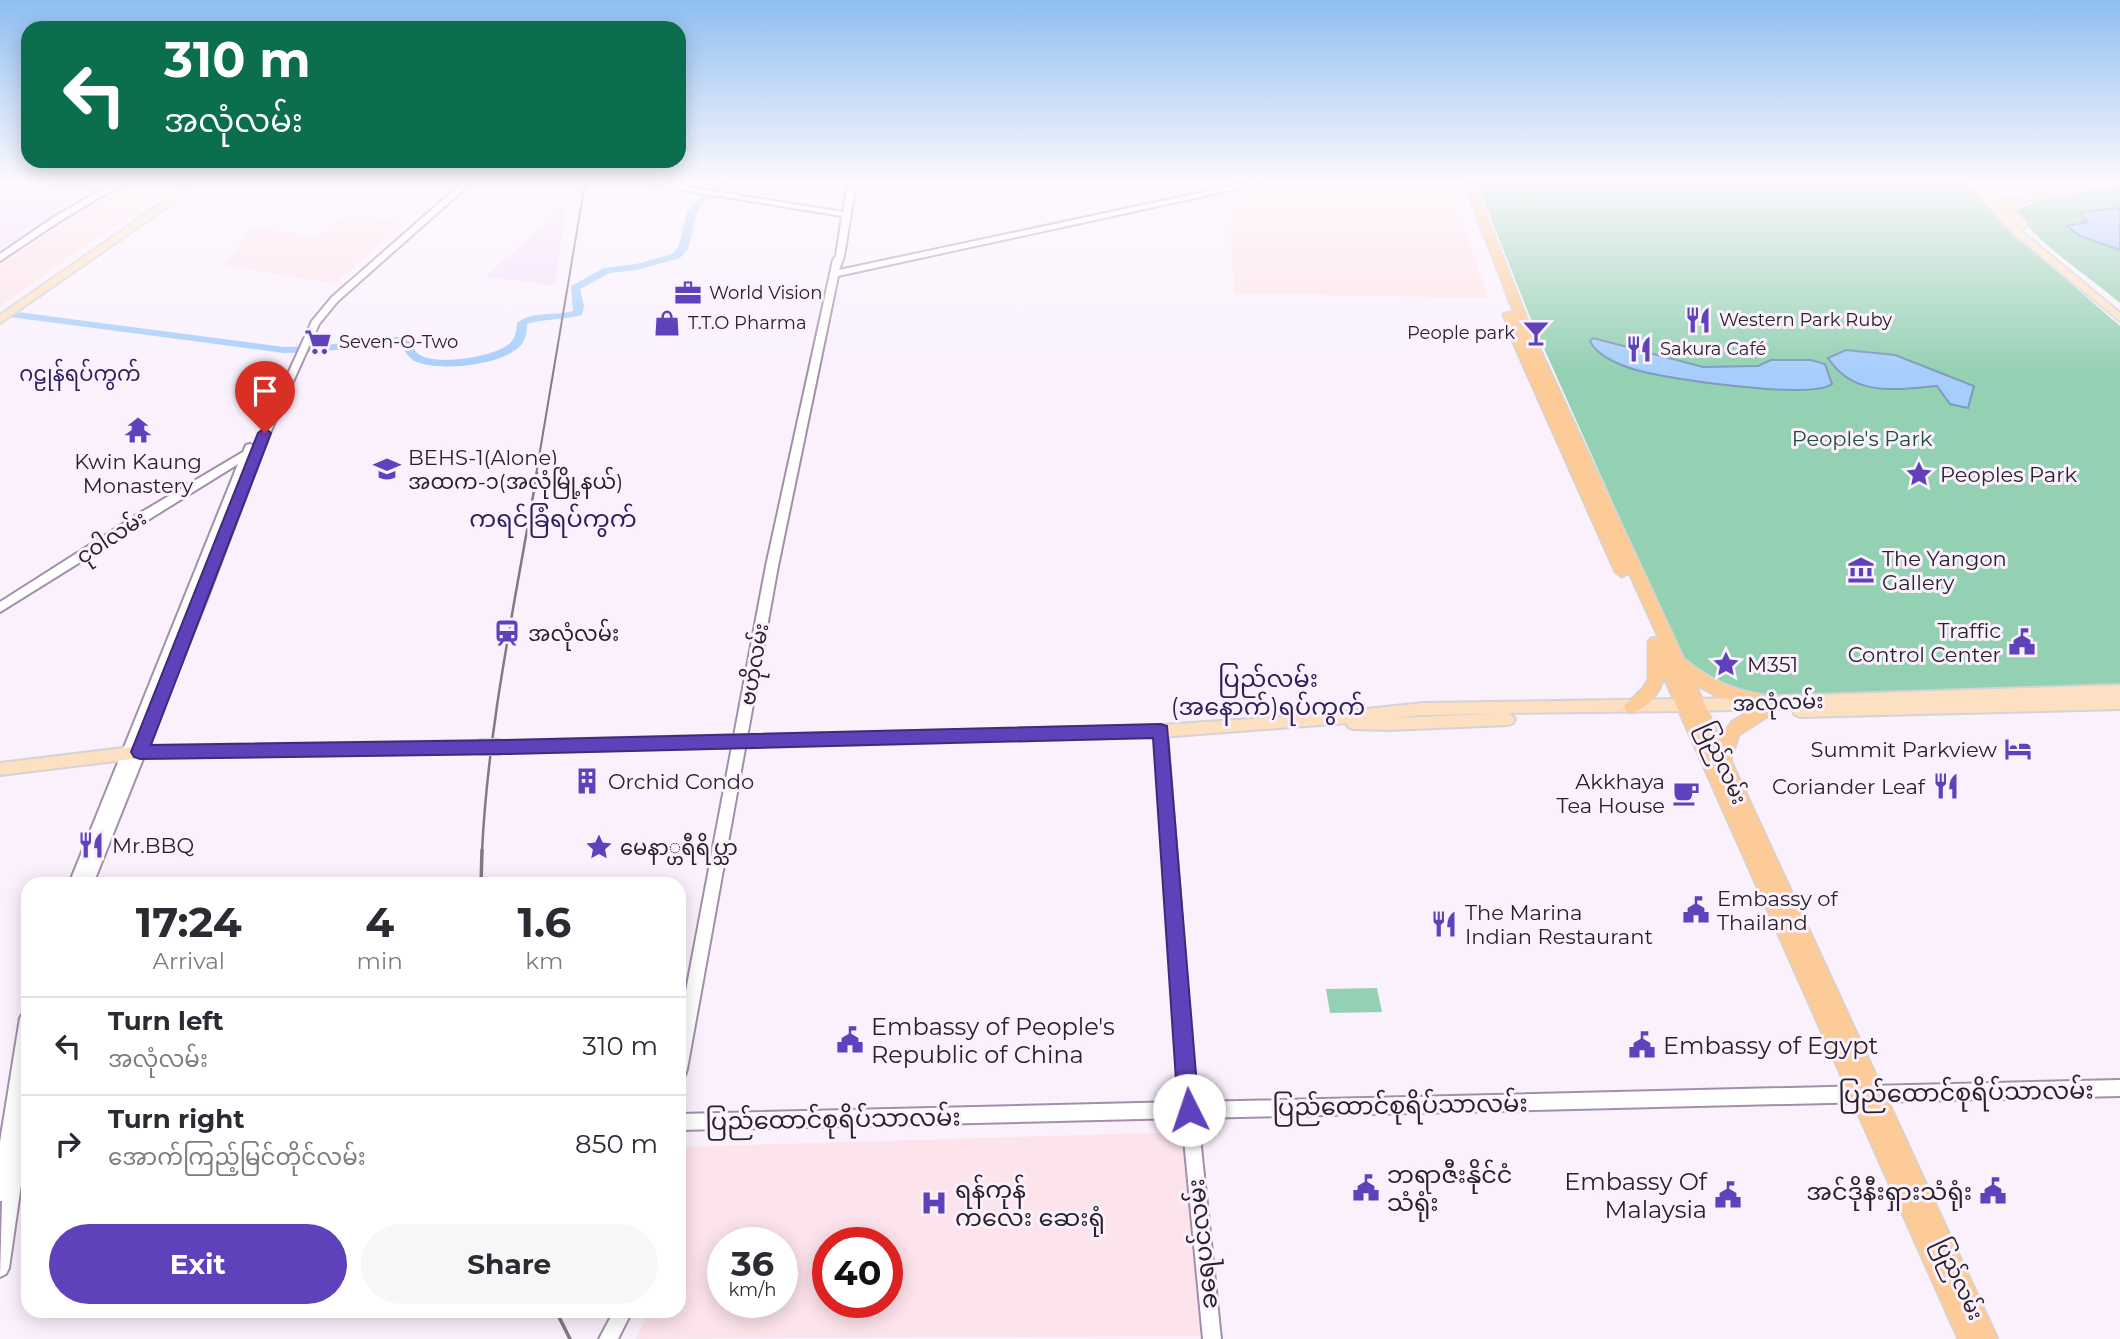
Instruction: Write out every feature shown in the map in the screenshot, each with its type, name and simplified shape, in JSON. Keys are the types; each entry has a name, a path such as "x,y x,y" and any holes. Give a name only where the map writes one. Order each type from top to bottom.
{"highway":[{"name":"ပြည်လမ်း","path":"1487,245 1516,336 1657,642 1722,761 1970,1339"},
{"name":"ပြည်လမ်း","path":"1492,245 1528,336 1675,661 1692,709 1866,1094 1987,1339"},
{"path":"1632,706 1646,698 1655,685 1658,677 1657,642"},
{"path":"1675,661 1695,678 1724,694 1767,707"},
{"path":"1722,761 1726,739 1735,727 1767,707"}],"main road":[{"path":"0,258 18,245"},
{"path":"5,314 103,245"},
{"path":"79,877 173,657 248,454 298,350 325,309 392,245"},
{"name":"ဗဟိုလမ်း","path":"686,1031 772,566 834,274 837,245"},
{"name":"ဗဟိုလမ်း","path":"836,260 841,256 843,245"},
{"path":"834,274 967,245"},
{"path":"2033,245 2120,318"},
{"path":"2046,245 2120,307"},
{"path":"2071,277 2083,275"},
{"path":"217,541 298,350"},
{"name":"ငုဝါလမ်း","path":"0,608 164,503 259,447"},
{"name":"အလုံလမ်း","path":"1310,721 1389,724 2120,691"},
{"name":"အလုံလမ်း","path":"1797,706 2120,703"},
{"name":"အလုံလမ်း","path":"0,769 134,753 1161,731 1310,721 1423,709 1632,706 1692,709"},
{"name":"ခရေပင်လမ်း","path":"1161,731 1189,1110 1212,1339"},
{"path":"88,877 124,777"},
{"path":"0,1268 21,1084"},
{"name":"ပြည်ထောင်စုရိပ်သာလမ်း","path":"686,1122 2120,1088"},
{"path":"0,1194 21,1103"},
{"path":"608,1339 619,1318"}],"shaded area":[{"path":"0,245 11,245 0,253"},
{"path":"29,245 86,245 0,306 0,264"},
{"path":"238,245 378,245 334,284 224,265"},
{"path":"520,245 561,245 555,286 486,276"},
{"path":"1232,245 1471,245 1488,298 1234,293"},
{"name":"ရန်ကုန် ကလေး ဆေးရုံ","path":"1183,1132 1202,1336 636,1339 646,1318 686,1318 686,1147"}],"green space":[{"name":"People's Park","path":"1502,245 2027,245 2120,326 2120,685 1739,696 1705,680 1682,657 1530,317"},
{"path":"2047,245 2120,245 2120,303"},
{"path":"1377,988 1382,1012 1330,1013 1326,989"}],"water":[{"path":"1593,338 1703,367 1758,366 1771,360 1811,360 1825,364 1832,384 1798,390 1770,389 1656,375 1626,367 1605,356 1590,341"},
{"path":"1846,350 1895,355 1974,386 1968,408 1950,404 1937,386 1891,389 1850,380 1838,371 1828,358"}],"waterway":[{"path":"563,317 578,313 575,288 608,270 637,267 676,256 684,245"},
{"path":"10,314 284,350 397,340 407,344 416,358 437,363 467,361 509,350 519,339 522,323 530,319 555,318"}],"railway":[{"path":"536,475 575,245"},
{"path":"482,852 490,757 537,473"},
{"path":"481,877 482,850"},
{"path":"560,1318 570,1339"}],"place":[{"name":"World Vision","path":"688,293"},
{"name":"Western Park Ruby","path":"1698,320"},
{"name":"T.T.O Pharma","path":"667,323"},
{"name":"People park","path":"1536,333"},
{"name":"Seven-O-Two","path":"318,342"},
{"name":"Sakura Café","path":"1639,349"},
{"name":"Kwin Kaung Monastery","path":"138,430"},
{"name":"BEHS-1(Alone) အထက-၁(အလုံမြို့နယ်)","path":"387,469"},
{"name":"Peoples Park","path":"1919,474"},
{"name":"The Yangon Gallery","path":"1861,570"},
{"name":"အလုံလမ်း","path":"507,633"},
{"name":"Traffic Control Center","path":"2022,642"},
{"name":"M351","path":"1726,664"},
{"name":"Summit Parkview","path":"2018,749"},
{"name":"Orchid Condo","path":"587,781"},
{"name":"Coriander Leaf","path":"1946,786"},
{"name":"Akkhaya Tea House","path":"1686,793"},
{"name":"Mr.BBQ","path":"91,845"},
{"name":"မေနာ္ဟရီရိပ္သာ","path":"599,847"},
{"name":"Embassy of Thailand","path":"1696,910"},
{"name":"The Marina Indian Restaurant","path":"1444,924"},
{"name":"Embassy of People's Republic of China","path":"850,1040"},
{"name":"Embassy of Egypt","path":"1642,1045"},
{"name":"ဘရာဇီးနိုင်ငံ သံရုံး","path":"1366,1188"},
{"name":"အင်ဒိုနီးရှားသံရုံး","path":"1993,1191"},
{"name":"Embassy Of Malaysia","path":"1728,1195"},
{"name":"ရန်ကုန် ကလေး ဆေးရုံ","path":"934,1203"}],"district":[{"name":"ဂဠုန်ရပ်ကွက်","path":"80,373"},
{"name":"ကရင်ခြံရပ်ကွက်","path":"553,518"},
{"name":"ပြည်လမ်း (အနောက်)ရပ်ကွက်","path":"1268,692"}],"route":[{"path":"265,433 140,752 507,747 1161,731 1189,1110"}]}
